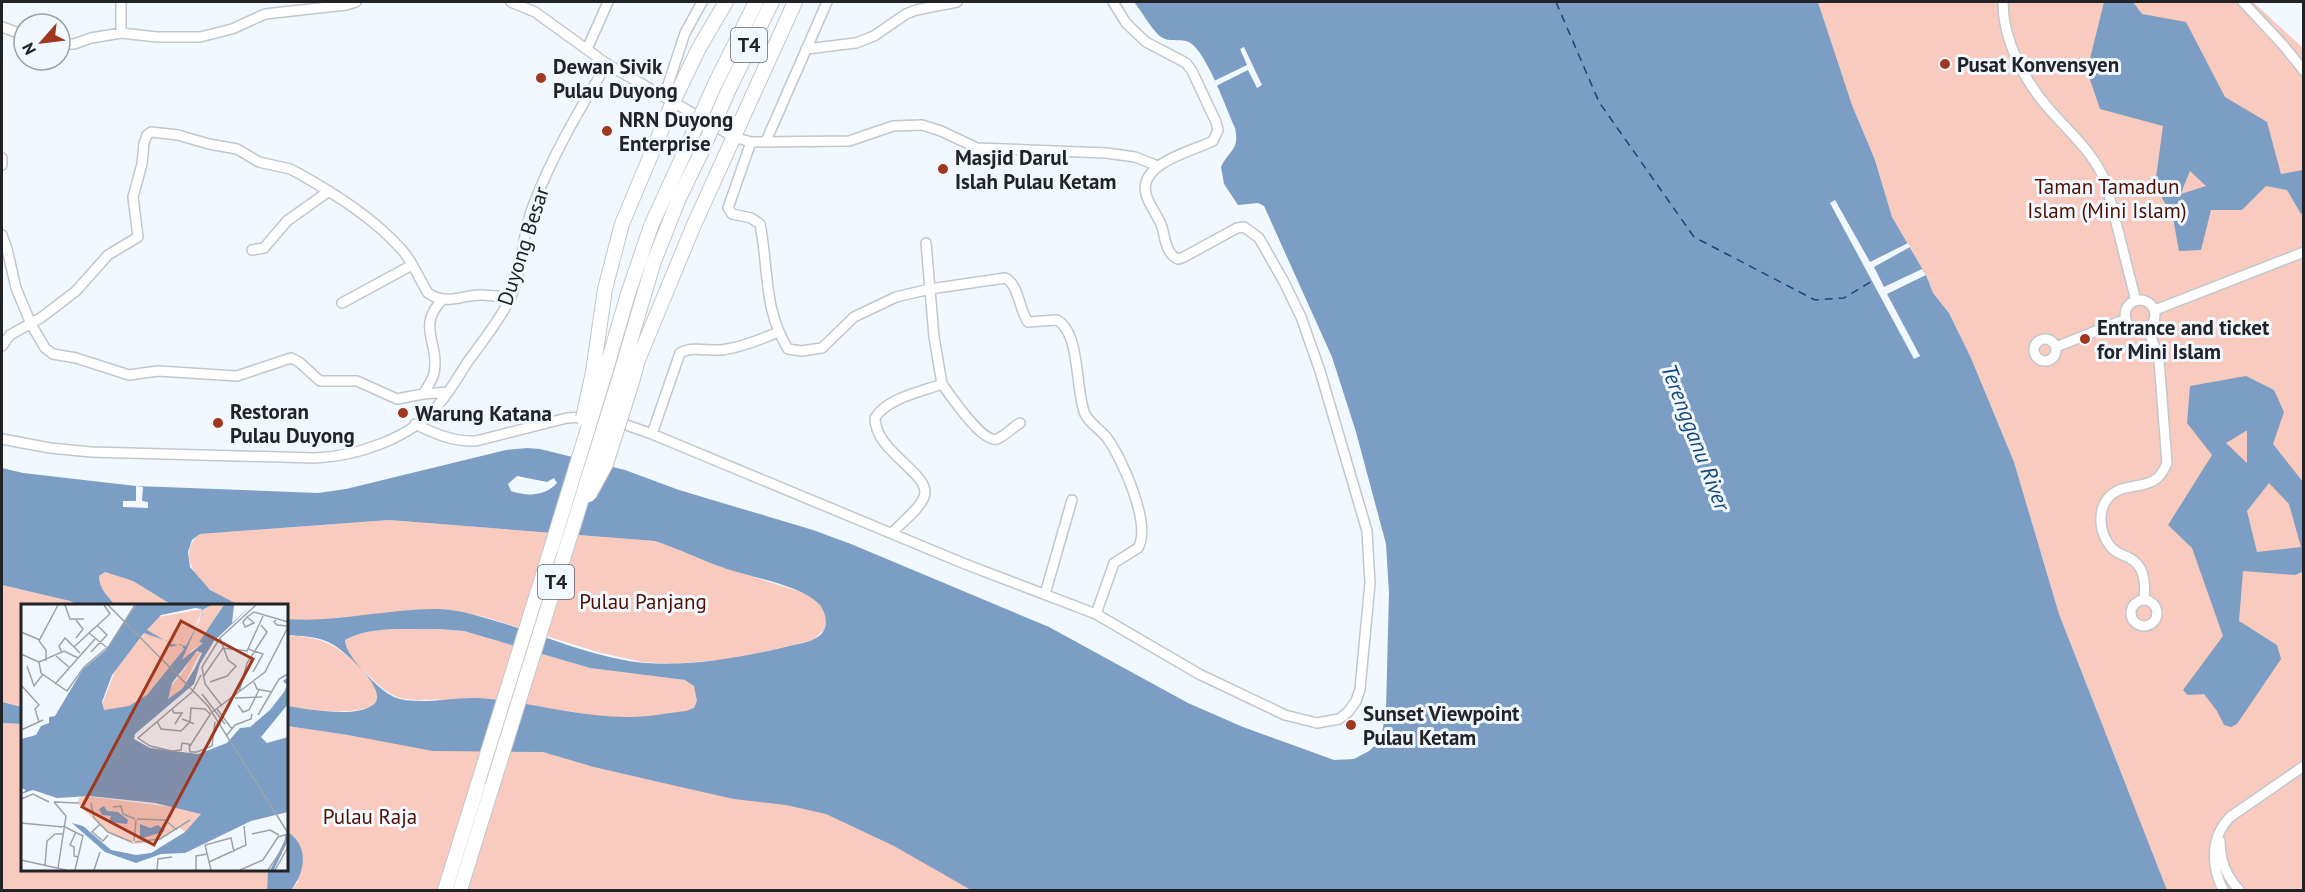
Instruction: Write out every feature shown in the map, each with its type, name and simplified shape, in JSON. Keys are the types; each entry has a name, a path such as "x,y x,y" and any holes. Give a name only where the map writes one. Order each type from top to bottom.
{"highway":[{"path":"599,373 605,289 622,224 669,99 726,2"},
{"name":"T4","path":"460,891 573,525 626,379 653,264 679,198 701,153 722,87 756,2"},
{"name":"T4","path":"445,891 551,549 599,373 647,237 687,147 772,2"},
{"path":"626,379 639,360 661,304 795,2"}],"street":[{"path":"121,2 121,33"},
{"path":"72,44 121,33 157,37 200,37 232,29 265,14 356,2"},
{"path":"511,2 534,12 607,64 734,137 751,141 849,141 894,126 922,125 977,148 1106,153 1135,157 1158,165"},
{"path":"587,49 608,2"},
{"path":"669,99 685,33 702,2"},
{"path":"766,141 827,2"},
{"path":"806,49 856,43 874,36 906,14 957,2"},
{"path":"416,424 462,442 476,441 581,416 603,418 652,434 893,532 965,564 1096,614 1199,674 1285,715 1317,723 1339,719 1356,701 1360,689 1370,583 1367,531 1327,393 1305,326 1259,238 1244,227 1236,228 1184,258 1173,257 1167,246 1158,215 1145,192 1148,176 1158,165 1213,141 1218,130 1192,71 1186,63 1146,42 1126,23 1113,2"},
{"path":"2003,2 2008,33 2018,63 2049,110 2089,151 2100,168 2106,183 2136,301"},
{"path":"2243,2 2304,71"},
{"name":"Duyong Besar","path":"2,439 50,448 91,452 315,458 333,457 370,447 416,424 438,405 448,392 510,298 533,205 565,134 607,64"},
{"path":"2,346 9,335 31,324 84,284 108,255 138,237 133,197 142,164 144,143 151,132 178,135 237,149 259,162 290,169 329,191 395,243 412,265 428,293 442,300 479,295 510,298"},
{"path":"751,141 728,208 732,214 751,218 760,224 765,251 767,294 778,332 788,349 801,351 822,348 854,317 896,297 930,289 1005,278 1010,280 1014,286 1020,308 1028,322 1056,320 1065,328 1073,350 1086,415 1106,436 1120,460 1137,505 1144,533 1143,541 1138,548 1118,559 1111,567 1096,614"},
{"path":"2,158 2,165"},
{"path":"252,250 264,248 287,220 329,191"},
{"path":"2,235 16,288 31,324 45,348 53,354 76,358 129,375 158,371 237,376 291,358 299,362 314,378 320,381 357,381 397,399 448,392"},
{"path":"926,243 934,337 942,384 976,428 991,439 996,439 1020,423"},
{"path":"2155,310 2304,252"},
{"path":"342,303 412,265"},
{"path":"423,394 434,372 429,319 432,310 442,300"},
{"path":"2136,301 2145,301 2155,310 2154,320 2148,328 2135,329 2126,319 2127,308 2136,301"},
{"path":"2056,347 2126,319"},
{"path":"2145,600 2142,572 2134,561 2111,548 2100,522 2101,511 2106,500 2115,492 2156,480 2167,463 2159,360 2148,328"},
{"path":"652,434 680,353 687,349 714,350 738,347 778,332"},
{"path":"893,532 922,502 926,495 925,488 916,474 894,456 883,442 878,434 875,418 885,406 942,384"},
{"path":"1045,594 1072,500"},
{"path":"2223,891 2213,856 2215,843 2222,826 2230,817 2304,766"},
{"path":"2222,826 2220,855 2226,874 2239,891"}],"green space":[{"name":"Taman Tamadun Islam (Mini Islam)","path":"1818,2 2253,2 2303,48 2303,890 2167,890 2059,614 2014,462 1971,358 1949,313 1933,293 1926,275 1892,217 1875,160 1852,105"},
{"name":"Pulau Panjang","path":"389,520 655,541 725,568 807,594 821,606 827,618 824,630 813,640 730,659 673,664 643,662 601,653 485,617 442,609 310,621 288,619 288,604 236,604 217,595 206,586 197,577 191,566 189,555 192,544 200,534"},
{"path":"105,572 133,581 170,604 114,604 104,592 99,576"},
{"path":"2,585 77,604 21,604 21,707 2,702"},
{"name":"Pulau Raja","path":"390,629 464,631 590,668 685,680 1293,890 291,890 298,882 291,834 288,832 288,726 348,735 440,699 413,700 396,696 380,686 361,668 374,684 378,695 375,703 366,708 338,711 288,706 288,635 323,641 355,662 344,644 345,640 366,632"},
{"path":"2,723 21,724 21,871 268,871 267,890 2,890"}],"water":[{"name":"Terengganu River","path":"1134,2 1818,2 1852,105 1875,160 1892,217 1926,275 1933,293 1949,313 1971,358 2014,462 2059,614 2167,890 971,890 894,846 826,814 786,805 734,799 594,767 543,752 433,751 288,726 288,706 332,712 356,711 366,709 374,704 377,698 370,680 343,652 328,642 288,635 288,619 325,619 440,609 490,619 611,657 664,664 733,658 803,643 822,633 826,625 825,616 822,608 811,597 789,587 727,569 655,541 389,520 200,534 192,540 188,552 190,567 210,590 237,604 170,604 133,581 105,572 99,576 101,585 114,604 77,604 2,585 2,468 23,473 136,486 318,493 346,489 506,450 540,449 625,470 679,490 813,530 851,544 1049,627 1188,703 1243,727 1334,760 1354,759 1369,751 1381,740 1386,708 1389,593 1386,544 1356,432 1332,357 1264,206 1258,203 1238,205 1224,184 1221,167 1235,146 1236,135 1211,72 1193,45 1187,41 1159,36","holes":["517,476 547,482 554,478 557,483 547,491 536,494 511,491 508,484","378,630 464,631 590,668 685,680 694,686 697,701 694,708 686,711 652,716 612,717 477,698 403,700 388,694 364,672 350,655 345,640 355,635"]},
{"path":"2104,2 2133,2 2142,14 2186,22 2225,97 2267,122 2281,174 2303,170 2303,211 2301,214 2287,190 2266,186 2242,210 2211,210 2201,250 2179,251 2173,218 2155,185 2163,126 2100,109 2087,71","holes":["2190,171 2206,186 2181,194"]},
{"path":"2246,376 2274,390 2284,412 2273,444 2303,482 2304,571 2295,575 2243,571 2239,621 2277,645 2281,659 2237,724 2231,727 2224,725 2204,694 2188,695 2183,690 2223,636 2192,548 2168,525 2212,455 2187,423 2190,386","holes":["2247,431 2247,463 2226,443","2269,483 2289,504 2301,547 2257,552 2247,511"]},
{"path":"2,702 21,707 21,724 2,723"},
{"path":"288,832 294,837 302,851 300,875 291,890 267,890 268,871 288,871"}],"pier":[{"path":"1244,47 1262,85 1257,88 1248,70 1216,86 1214,81 1247,65 1240,49"},
{"path":"1835,200 1870,262 1908,243 1910,247 1874,267 1884,287 1922,269 1926,275 1887,294 1920,356 1914,359 1830,203"},
{"path":"136,486 143,487 142,501 148,502 148,508 123,507 123,501 136,501"}],"ferry route":[{"path":"1556,2 1599,102 1694,237 1815,300 1844,298 1872,281"}],"place":[{"name":"Pusat Konvensyen","path":"1945,64"},
{"name":"Dewan Sivik Pulau Duyong","path":"541,78"},
{"name":"NRN Duyong Enterprise","path":"607,131"},
{"name":"Masjid Darul Islah Pulau Ketam","path":"943,169"},
{"name":"Entrance and ticket for Mini Islam","path":"2085,339"},
{"name":"Warung Katana","path":"403,413"},
{"name":"Restoran Pulau Duyong","path":"218,423"},
{"name":"Sunset Viewpoint Pulau Ketam","path":"1351,725"}]}
